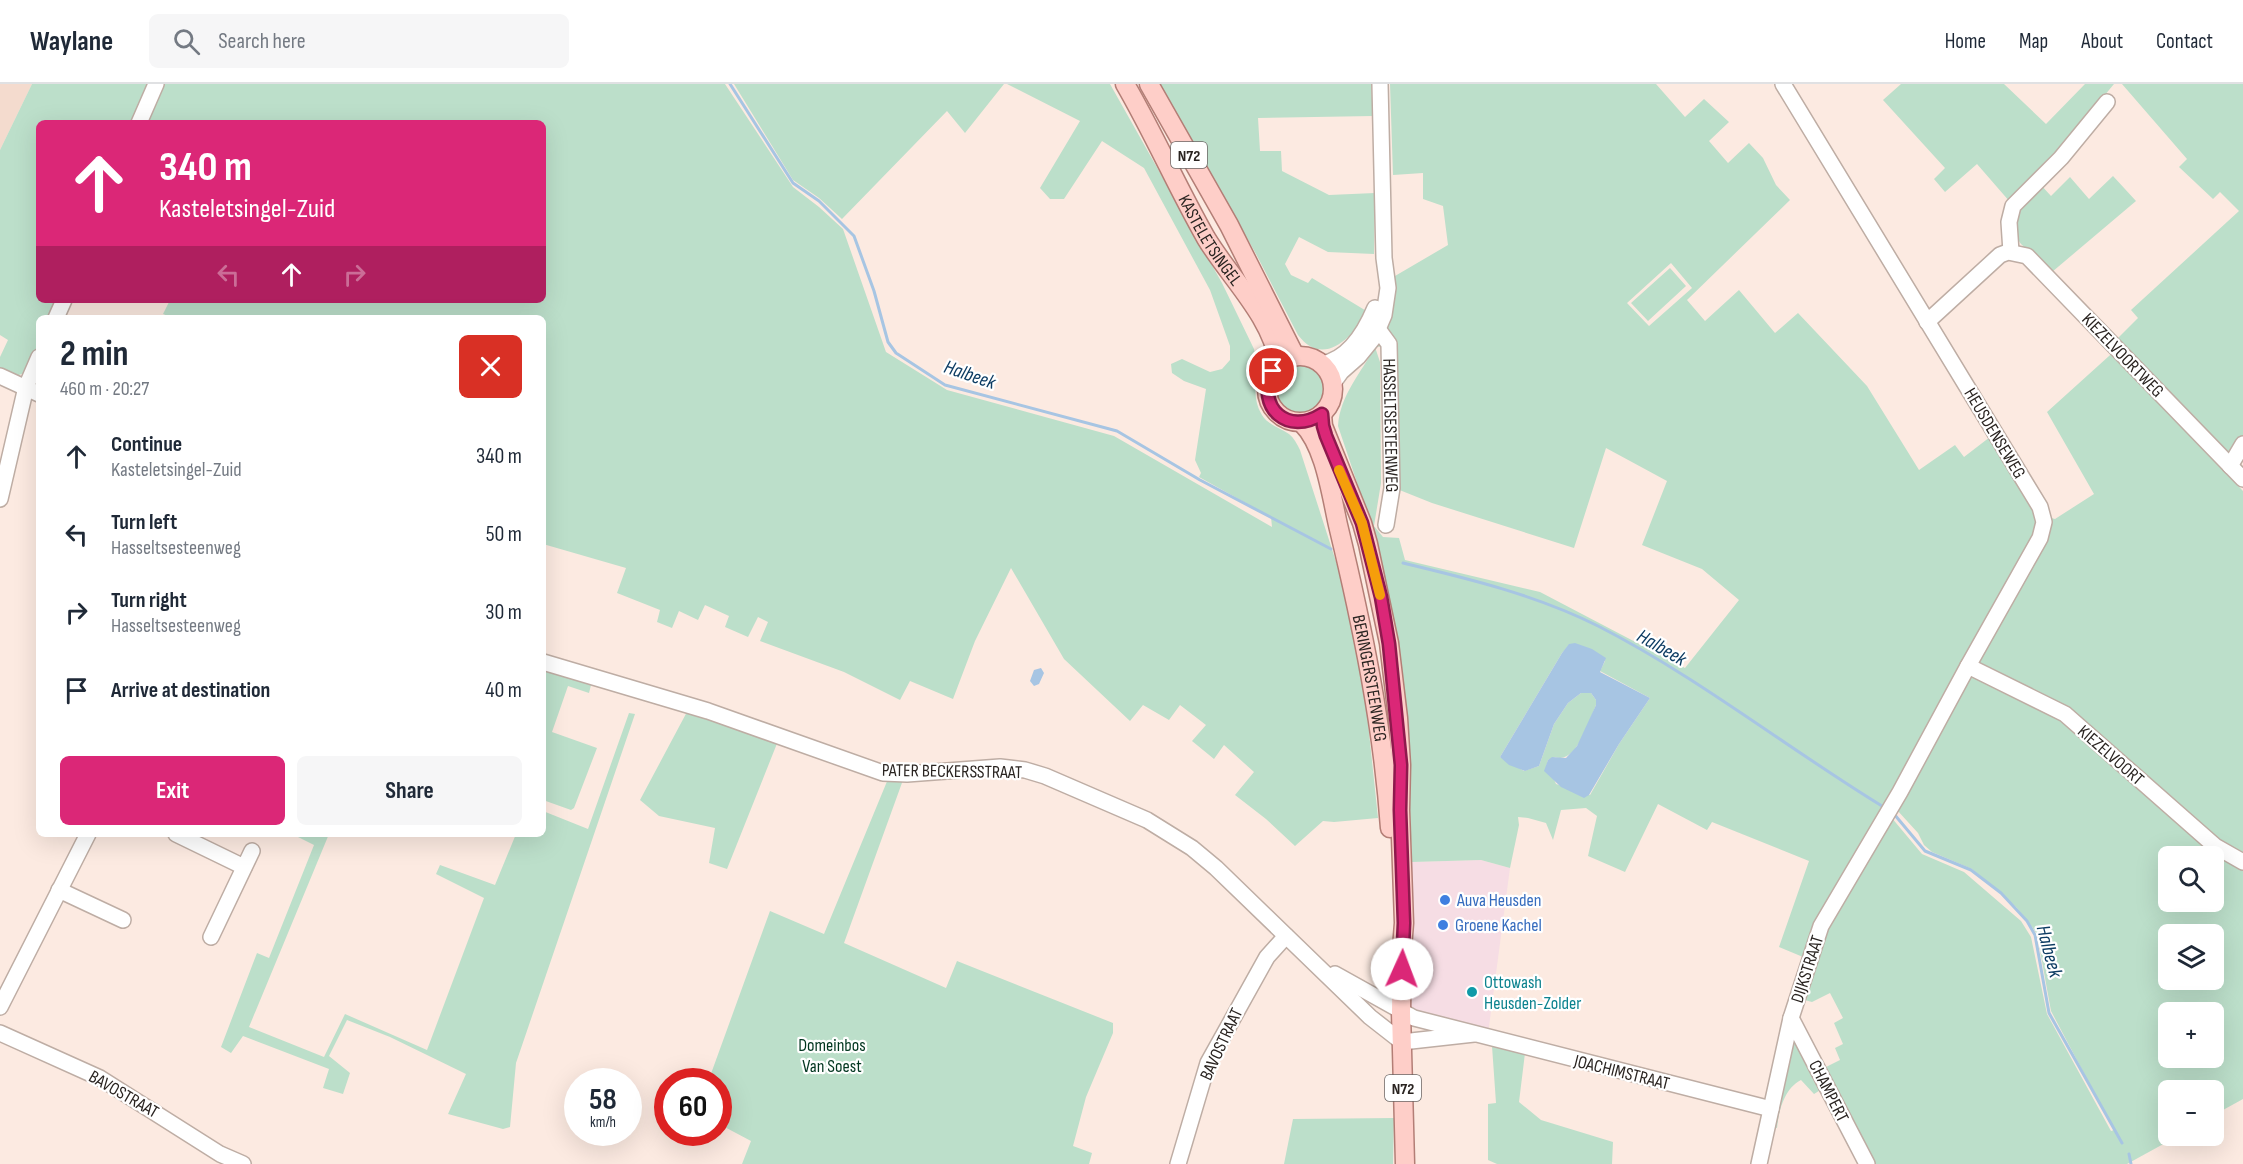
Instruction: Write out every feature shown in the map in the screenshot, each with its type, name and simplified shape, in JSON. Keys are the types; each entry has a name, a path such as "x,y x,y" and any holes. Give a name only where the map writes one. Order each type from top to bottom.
{"main road":[{"name":"KASTELETSINGEL","path":"1125,84 1206,237 1222,264 1252,302 1273,344 1287,360"},
{"name":"KASTELETSINGEL","path":"1149,84 1229,225 1287,360"},
{"path":"1322,414 1302,423 1282,417 1269,401 1268,381 1272,371 1287,360 1314,359 1322,364 1333,383"},
{"name":"HASSELTSESTEENWEG","path":"1322,414 1333,395 1333,383"},
{"name":"N72","path":"1322,414 1336,480"},
{"name":"N72","path":"1302,423 1308,429 1336,480"},
{"name":"BERINGERSTEENWEG","path":"1336,480 1371,673 1389,814 1396,925 1402,948"},
{"name":"BERINGERSTEENWEG","path":"1336,480 1362,523 1381,597 1391,654 1401,765 1400,810 1404,923 1401,1012 1405,1164"}],"street":[{"path":"140,120 156,84"},
{"name":"HASSELTSESTEENWEG","path":"1333,383 1341,372 1358,357 1378,329 1384,315 1388,288 1384,258 1380,84"},
{"name":"HEUSDENSEWEG","path":"1784,84 2040,507 2044,522 2040,538 1900,792"},
{"path":"1927,322 2000,255 2011,252 2009,222 2013,206 2061,158 2107,102"},
{"name":"KIEZELVOORTWEG","path":"2011,252 2027,256 2243,479"},
{"name":"HASSELTSESTEENWEG","path":"1322,364 1331,363 1342,355 1356,343 1368,325 1375,309 1384,258"},
{"name":"HASSELTSESTEENWEG","path":"1378,329 1389,344 1392,488 1386,525"},
{"path":"0,499 36,371"},
{"path":"0,376 32,390"},
{"path":"2230,466 2243,444"},
{"name":"PATER BECKERSSTRAAT","path":"546,663 708,711 883,772 907,774 1000,768 1025,770 1045,776 1147,820 1170,833 1216,868 1316,962 1370,1017 1402,1042"},
{"name":"KIEZELVOORT","path":"1968,666 2065,714 2215,846 2243,862"},
{"name":"DIJKSTRAAT","path":"1758,1164 1791,1018 1821,926 1900,792"},
{"path":"0,1007 86,837"},
{"path":"182,837 244,867"},
{"path":"211,937 252,851"},
{"path":"59,890 123,920"},
{"name":"BAVOSTRAAT","path":"1178,1164 1208,1063 1267,957 1286,936"},
{"name":"PATER BECKERSSTRAAT","path":"1316,962 1401,1012"},
{"name":"JOACHIMSTRAAT","path":"1401,1012 1414,1018 1474,1034 1771,1109"},
{"name":"CHAMPERT","path":"1791,1018 1867,1164"},
{"name":"BAVOSTRAAT","path":"0,1034 100,1078 126,1092 219,1154 243,1164"},
{"name":"JOACHIMSTRAAT","path":"1402,1042 1474,1034"}],"shaded area":[{"path":"0,84 32,84 0,150"},
{"path":"1481,860 1510,868 1488,1034 1415,1013 1410,1004 1412,862"}],"green space":[{"path":"32,84 148,84 133,120 36,120 36,303 57,303 51,315 36,315 34,359 30,367 19,375 0,370 0,357 8,340 0,335 0,150"},
{"path":"161,84 725,84 793,187 843,229 886,352 947,390 1114,436 1272,527 1271,517 1199,477 1201,473 1195,460 1206,389 1184,381 1172,373 1171,364 1182,359 1210,372 1222,369 1230,360 1230,346 1210,290 1144,168 1102,141 1064,199 1050,199 1040,188 1080,121 1007,84 1110,84 1222,283 1254,349 1256,357 1255,391 1262,415 1271,424 1291,436 1300,450 1340,574 1364,685 1378,818 1323,821 1295,846 1235,795 1254,772 1224,745 1214,759 1192,741 1206,725 1180,705 1169,720 1143,705 1130,721 1064,659 1011,568 975,641 953,699 910,681 900,700 844,672 760,641 768,622 758,617 748,637 725,627 729,616 705,605 698,620 679,611 672,628 657,622 660,610 617,593 626,568 546,545 546,315 163,314 168,303 546,303 546,120 146,120"},
{"path":"734,84 1004,84 965,133 947,111 842,219 819,198 793,180"},
{"path":"1160,84 1371,84 1373,116 1258,118 1260,151 1281,151 1282,171 1329,195 1375,193 1374,254 1328,252 1299,237 1285,264 1291,275 1308,283 1312,278 1368,312 1346,339 1328,349 1318,349 1308,345 1298,335 1256,254"},
{"path":"1390,84 1656,84 1685,117 1704,99 1729,122 1709,141 1728,163 1749,143 1763,158 1776,185 1790,200 1687,300 1705,321 1739,290 1775,333 1798,313 1867,386 1919,470 1955,445 1964,457 1990,437 2039,515 2055,519 2094,494 2047,412 2119,347 2116,340 2138,318 2131,310 2239,211 2220,192 2213,199 2179,167 2187,159 2122,84 2243,84 2243,447 2225,472 2243,491 2243,1099 2224,1109 2224,1080 2158,1080 2160,1146 2127,1164 1871,1164 1824,1068 1840,1060 1835,1048 1843,1044 1834,1023 1843,1018 1830,993 1812,1002 1801,999 1803,957 1779,947 1809,861 1712,822 1707,830 1658,804 1625,872 1588,856 1597,816 1586,808 1561,810 1553,840 1546,823 1518,817 1519,825 1510,868 1481,860 1412,862 1406,707 1396,637 1376,539 1338,426 1347,394 1383,330 1395,276 1448,245 1443,206 1423,199 1423,173 1393,175","holes":["1671,263 1692,288 1649,326 1627,303","1387,346 1397,489 1432,503 1574,548 1606,448 1667,481 1642,545 1702,569 1739,600 1685,668 1540,592 1405,560 1399,538 1383,537 1374,526 1381,483 1380,362 1375,347","1570,644 1605,661 1600,671 1650,698 1619,744 1590,795 1556,784 1553,777 1545,771 1548,760 1555,757 1563,758 1581,740 1596,705 1596,700 1591,693 1581,693 1568,703 1554,724 1539,766 1524,771 1500,757 1562,653","1897,810 1932,852 1972,869 2016,907 2037,934 2051,1011 2114,1130 2111,1131 2047,1014 2031,937 2021,921 1964,872 1922,854 1891,817"]},
{"path":"1901,84 2004,84 2046,124 2085,84 2114,84 2050,161 2010,202 1977,164 1945,192 1934,179 1945,168 1883,100"},
{"path":"2113,176 2136,201 2052,272 2021,244 2014,234 2015,209 2040,184 2051,196 2070,177 2089,199"},
{"path":"1670,268 1686,286 1648,321 1631,303"},
{"path":"1294,365 1304,365 1316,372 1323,384 1323,394 1316,406 1304,413 1294,413 1279,402 1275,394 1275,384 1286,369"},
{"path":"546,669 592,681 589,693 568,686 552,732 597,748 574,808 571,810 546,801"},
{"path":"688,710 778,741 727,869 709,863 715,828 659,816 640,800"},
{"path":"629,713 635,714 516,1063 510,1127 503,1129 448,1114 466,1074 390,1037 347,1020 329,1056 350,1073 343,1094 323,1088 329,1069 243,1036 231,1053 221,1047 257,953 269,958 314,845 298,837 328,837 249,1027 324,1057 345,1014 427,1050 484,898 436,874 440,865 495,885 515,837 546,837 546,812 588,829"},
{"name":"Domeinbos Van Soest","path":"888,779 903,780 844,943 946,988 957,961 1113,1023 1113,1033 1086,1097 1073,1146 1092,1153 1089,1164 742,1164 751,1141 732,1131 732,1068 713,1068 770,911 824,934"},
{"path":"1792,1041 1796,1042 1822,1089 1814,1094 1801,1080 1795,1084 1783,1101 1777,1128 1772,1127"},
{"path":"1492,1046 1525,1053 1519,1102 1541,1120 1613,1142 1612,1164 1497,1164 1488,1160 1488,1104 1496,1103"},
{"path":"1394,1118 1393,1164 1284,1164 1293,1119"}],"water":[{"path":"1575,643 1592,649 1606,658 1600,672 1650,698 1589,795 1584,798 1561,787 1544,771 1548,760 1552,757 1566,758 1577,746 1596,705 1596,700 1591,693 1581,693 1568,703 1554,724 1539,766 1525,771 1509,765 1500,757 1562,653 1569,644"},
{"path":"1041,668 1044,673 1039,684 1034,686 1030,681 1034,670"}],"waterway":[{"name":"Halbeek","path":"730,84 793,183 819,201 854,236 874,291 888,342 896,353 945,385 1117,431 1200,480 1331,549"},
{"name":"Halbeek","path":"1403,563 1527,597 1598,626 1671,667 1882,806"},
{"name":"Halbeek","path":"1894,814 1925,851 1971,870 2001,893 2027,921 2035,935 2049,1013 2122,1143"},
{"name":"Halbeek","path":"2129,1154 2131,1164"}],"slow traffic":[{"path":"1339,470 1362,523 1380,595"}],"place":[{"name":"Auva Heusden","path":"1445,900"},
{"name":"Groene Kachel","path":"1443,925"},
{"name":"Ottowash Heusden-Zolder","path":"1472,992"}],"route":[{"path":"1272,371 1267,391 1269,401 1282,417 1291,422 1302,423 1322,414 1326,436 1362,523 1381,597 1398,718 1401,765 1400,810 1404,923 1402,969"}]}
